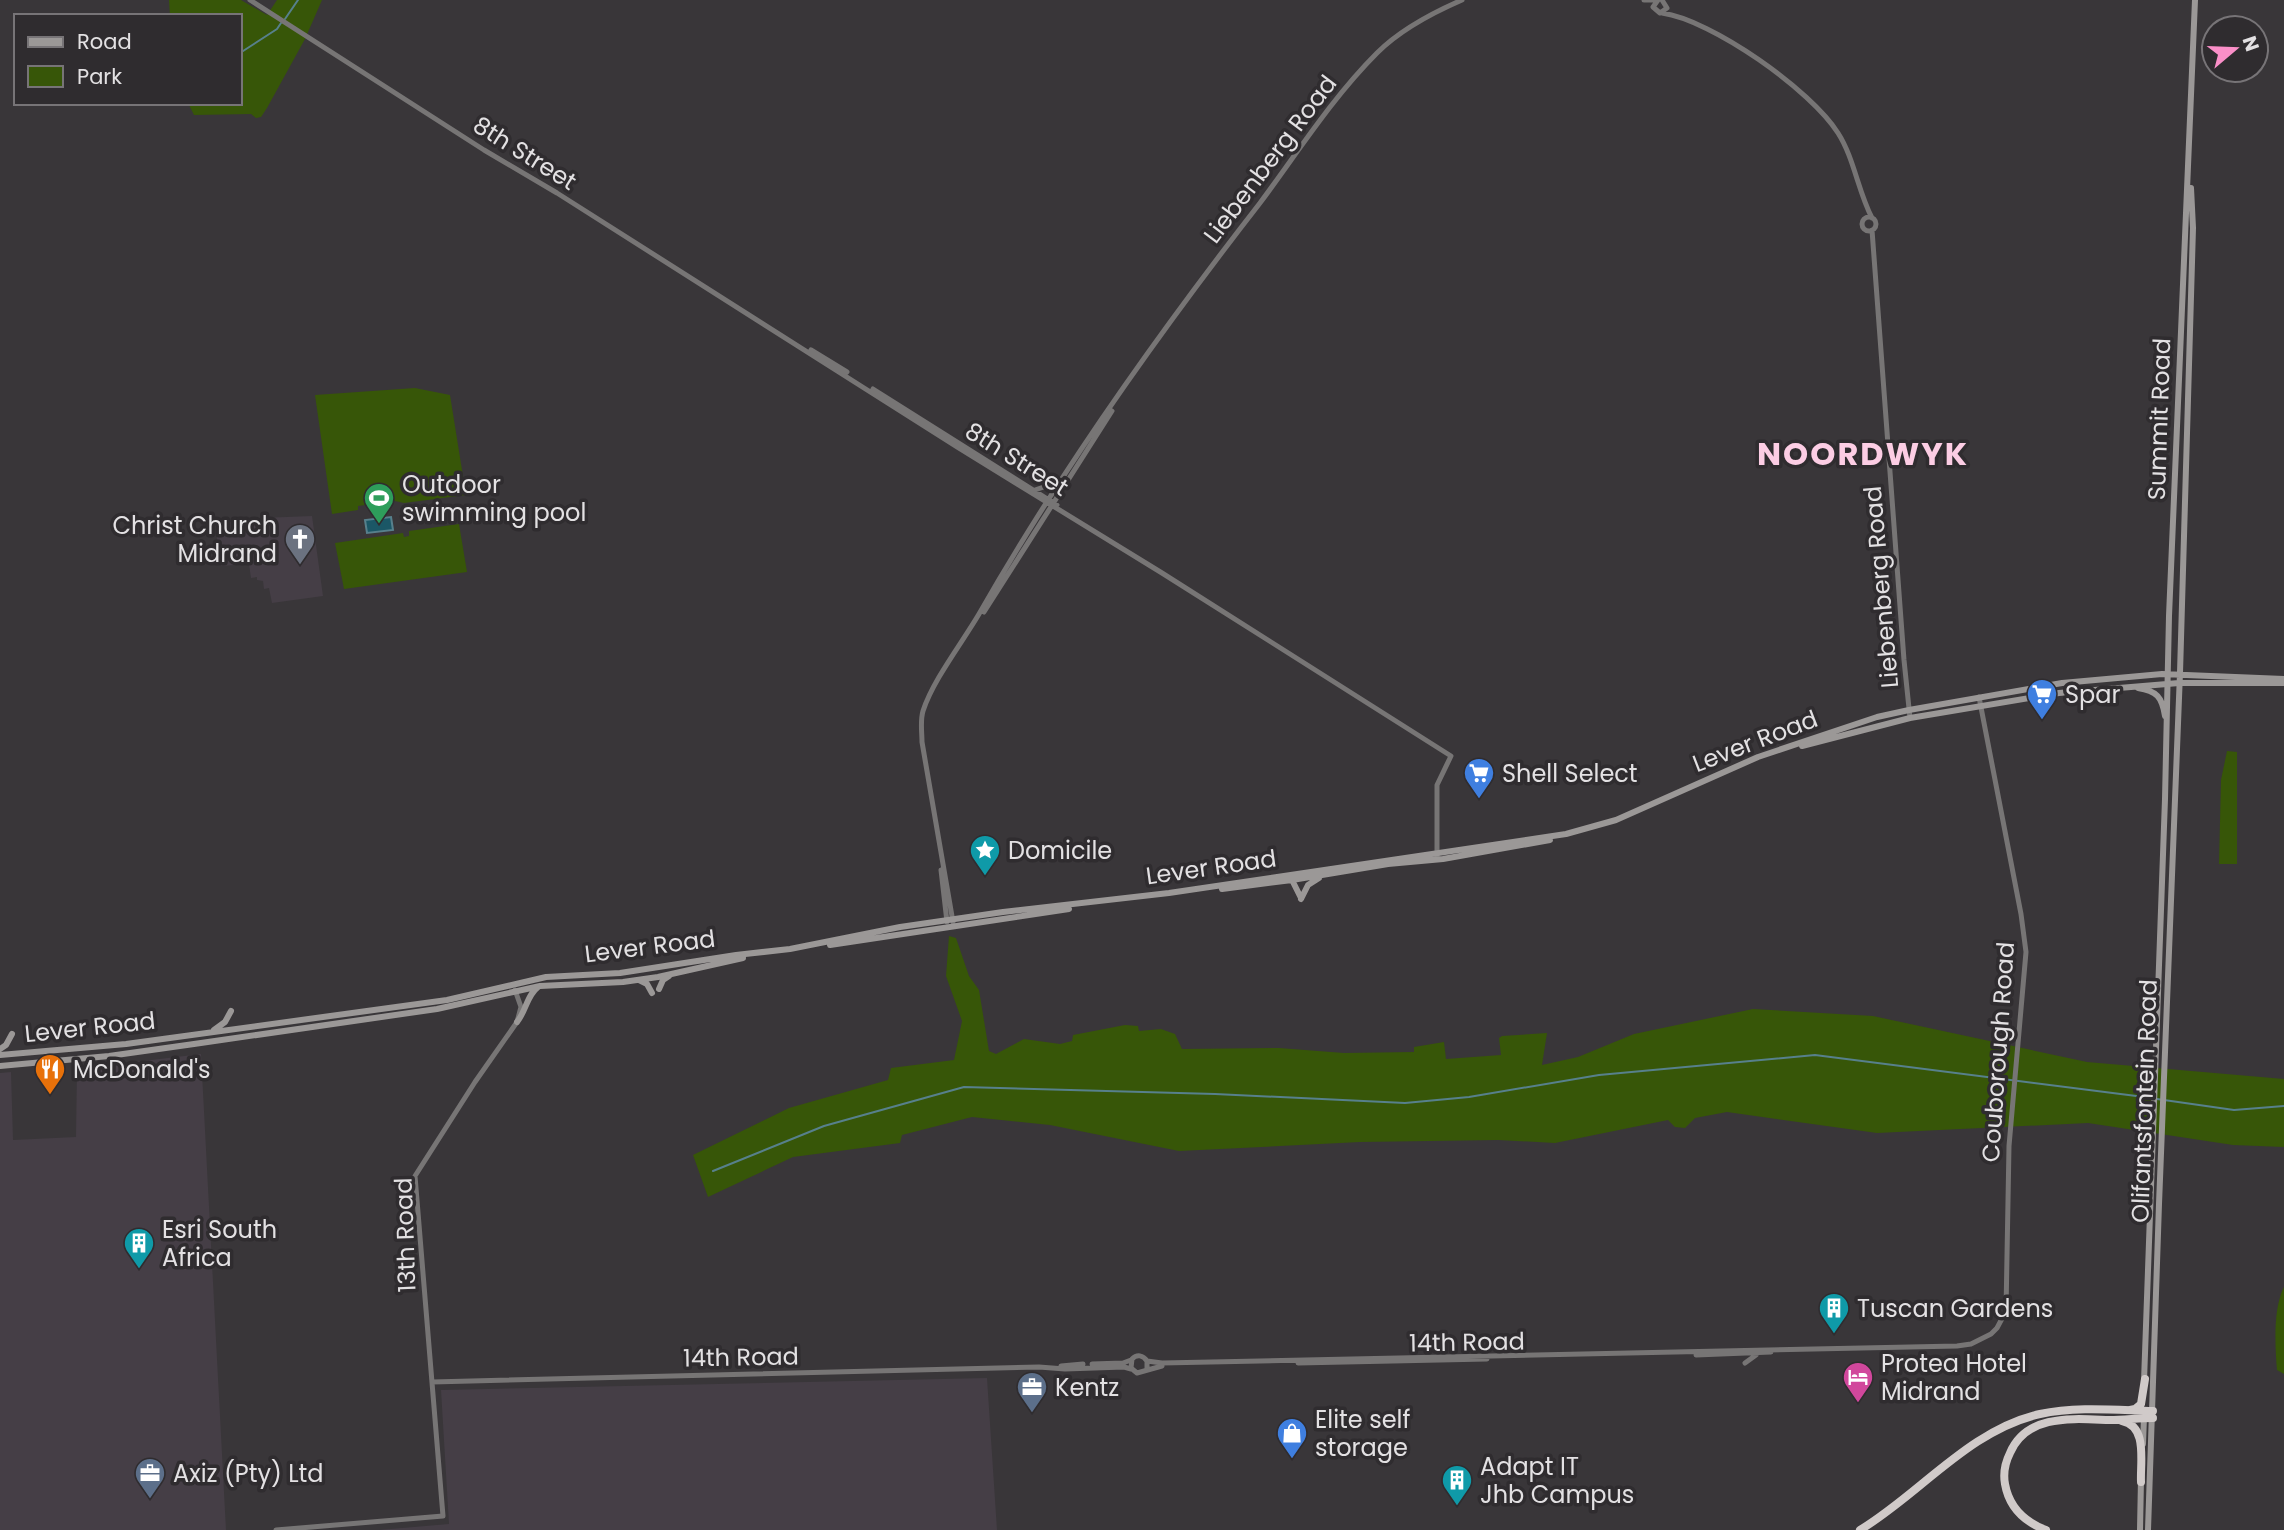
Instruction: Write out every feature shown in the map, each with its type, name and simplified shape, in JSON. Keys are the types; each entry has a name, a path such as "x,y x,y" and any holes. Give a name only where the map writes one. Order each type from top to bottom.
{"highway":[{"path":"2112,1416 2139,1406 2143,1398 2145,1379"},
{"path":"1860,1530 1882,1517 1968,1449 2015,1422 2054,1411 2077,1409 2129,1422 2138,1432 2141,1482"},
{"path":"2046,1530 2027,1521 2015,1509 2004,1482 2005,1464 2011,1448 2023,1433 2053,1421 2073,1418 2148,1415"}],"main road":[{"name":"Summit Road","path":"2169,673 2184,229 2190,165 2195,0"},
{"name":"Summit Road","path":"2180,673 2193,228 2190,165"},
{"name":"Lever Road","path":"0,1066 134,1053 437,1009 540,986 639,980 753,956 1096,904 1292,880 1566,834 1616,820 1758,757 1867,720 1979,697 2092,679 2169,673 2284,681"},
{"name":"Olifantsfontein Road","path":"2140,1530 2141,1482 2148,1415 2145,1379 2169,673"},
{"name":"Olifantsfontein Road","path":"2148,1530 2148,1415 2180,673"},
{"name":"Lever Road","path":"0,1055 126,1044 447,1000 562,975 620,973 767,952 901,927 950,925 1003,912 1513,848 1597,828 1645,811 1759,760 1805,745 1910,718 2059,693 2129,686 2179,682 2284,681"},
{"path":"2129,686 2158,694 2163,705 2167,729"},
{"path":"1292,880 1301,898 1308,885 1324,875"},
{"path":"659,989 663,980 673,974"},
{"path":"639,980 647,984 652,993"},
{"path":"517,1022 524,1013 531,994 540,986"},
{"path":"213,1031 225,1022 230,1011"},
{"path":"0,1049 6,1045 12,1034"}],"street":[{"name":"8th Street","path":"250,0 484,150 557,193 1049,502 1110,537 1124,549 1451,756 1437,785 1440,856"},
{"name":"Liebenberg Road","path":"956,653 1049,502 1136,373 1204,275 1342,91 1380,50 1402,32 1438,10 1462,0"},
{"path":"1644,0 1661,1 1677,15 1709,30 1789,82 1824,113 1843,142 1866,206 1868,218 1862,223 1865,229 1872,230"},
{"path":"1644,0 1656,11 1677,15"},
{"path":"1653,7 1661,1"},
{"path":"1661,1 1667,8 1662,13"},
{"name":"Liebenberg Road","path":"1868,218 1876,225 1872,230 1872,244 1910,718"},
{"name":"Liebenberg Road","path":"1865,229 1872,244"},
{"name":"Liebenberg Road","path":"950,925 921,721 925,706 1037,514 1049,502 1058,482 1136,373"},
{"path":"1037,514 1039,506 1033,492 1058,482"},
{"name":"Couborough Road","path":"1979,697 2025,944 2006,1214 2008,1294 2006,1311 1997,1328"},
{"path":"512,984 521,1007 517,1022"},
{"name":"13th Road","path":"276,1530 443,1517 415,1176 517,1022"},
{"name":"14th Road","path":"1147,1361 1161,1363 1971,1344 1983,1340 1997,1328"},
{"name":"14th Road","path":"1147,1369 1164,1366 1762,1353 1788,1350"},
{"path":"1745,1363 1762,1353"},
{"path":"1140,1356 1147,1361 1147,1369 1139,1374 1131,1369 1131,1360 1140,1356"},
{"name":"14th Road","path":"1051,1367 1123,1363 1131,1360"},
{"name":"14th Road","path":"432,1382 1051,1367 1131,1369"}],"shaded area":[{"path":"312,516 323,596 272,603 269,588 264,589 263,581 257,580 257,577 251,578 249,564 221,566 215,524 261,518"},
{"path":"201,1054 226,1530 0,1530 0,1073 11,1072 13,1140 76,1137 77,1069"},
{"path":"987,1378 997,1530 379,1530 449,1524 441,1390"}],"green space":[{"path":"169,0 241,0 267,15 277,0 322,0 305,39 267,108 261,117 256,118 251,114 194,115 189,105 242,105 242,14 170,14"},
{"path":"415,388 450,395 466,495 358,506 358,510 332,514 315,395"},
{"path":"459,524 467,572 344,589 335,543 403,533 404,537 409,536 409,531"},
{"path":"2227,751 2237,752 2237,864 2219,864 2221,780"},
{"path":"949,936 956,938 969,976 979,990 989,1051 996,1054 1024,1039 1060,1044 1072,1041 1073,1035 1125,1025 1138,1026 1139,1031 1161,1029 1175,1034 1182,1049 1279,1048 1344,1053 1414,1052 1414,1047 1444,1042 1446,1059 1501,1055 1499,1038 1502,1036 1547,1033 1542,1065 1578,1057 1634,1034 1753,1009 1873,1016 2087,1062 2284,1079 2284,1147 2233,1145 2088,1123 1877,1133 1727,1112 1695,1118 1685,1128 1675,1127 1668,1120 1555,1143 1498,1140 1360,1142 1179,1151 1050,1125 972,1117 902,1135 900,1143 793,1157 708,1197 693,1155 789,1108 888,1080 891,1068 954,1060 962,1021 946,976"},
{"path":"2284,1287 2284,1374 2277,1370 2275,1339 2276,1316"}],"water":[{"name":"Outdoor swimming pool","path":"391,517 393,530 367,533 365,520"}],"waterway":[{"path":"285,19 298,0"},
{"path":"242,52 277,29 281,23"},
{"path":"713,1171 824,1126 964,1087 1215,1094 1405,1103 1469,1097 1599,1075 1815,1055 2152,1098"},
{"path":"2157,1099 2234,1110 2284,1106"}],"place":[{"name":"Outdoor swimming pool","path":"379,525"},
{"name":"Christ Church Midrand","path":"300,566"},
{"name":"Spar","path":"2042,721"},
{"name":"Shell Select","path":"1479,800"},
{"name":"Domicile","path":"985,877"},
{"name":"McDonald's","path":"50,1096"},
{"name":"Esri South Africa","path":"139,1270"},
{"name":"Tuscan Gardens","path":"1834,1335"},
{"name":"Protea Hotel Midrand","path":"1858,1404"},
{"name":"Kentz","path":"1032,1414"},
{"name":"Elite self storage","path":"1292,1460"},
{"name":"Axiz (Pty) Ltd","path":"150,1500"},
{"name":"Adapt IT Jhb Campus","path":"1457,1507"}],"district":[{"name":"NOORDWYK","path":"1863,453"}]}
